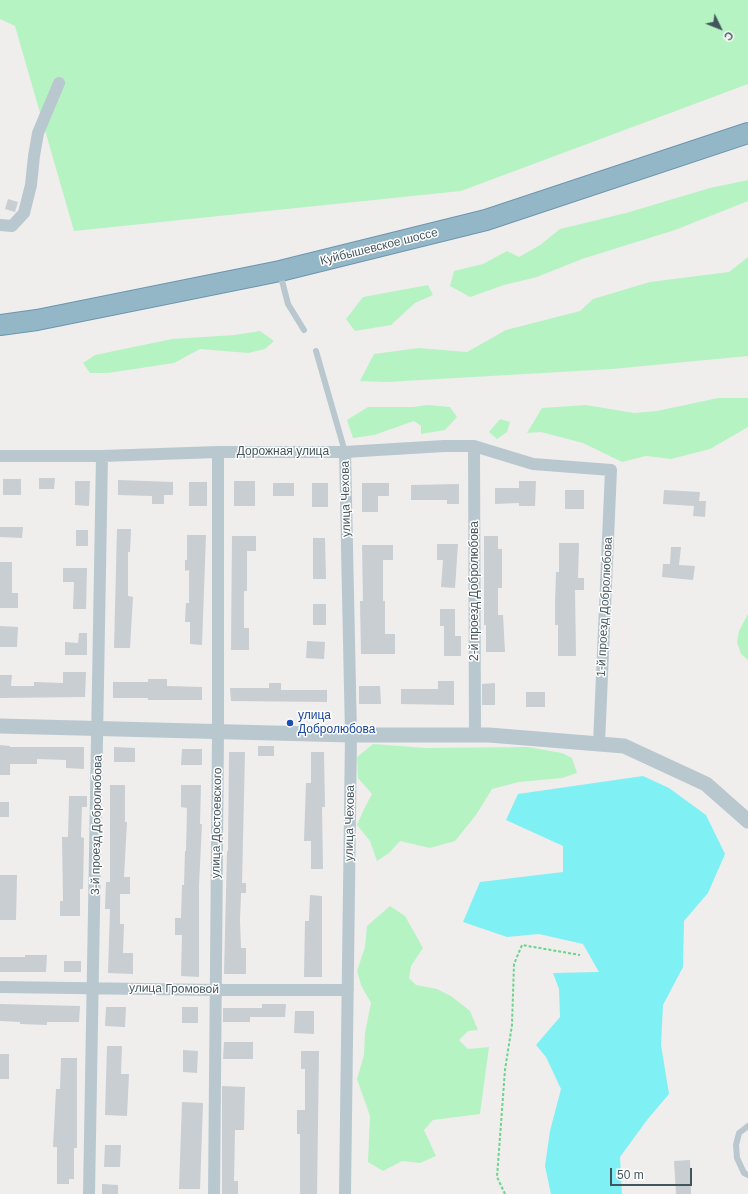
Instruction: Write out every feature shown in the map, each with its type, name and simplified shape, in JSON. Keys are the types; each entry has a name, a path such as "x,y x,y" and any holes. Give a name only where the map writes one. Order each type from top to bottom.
{"highway":[{"name":"Куйбышевское шоссе","path":"0,325 37,320 280,271 486,220 748,133"}],"street":[{"path":"0,225 12,226 24,213 31,185 38,133 59,83"},
{"name":"Дорожная улица","path":"0,456 102,456 218,452 345,452 444,446 474,446 533,464 611,470"},
{"name":"2-й проезд Добролюбова","path":"474,446 475,735"},
{"name":"улица Достоевского","path":"214,1194 218,732 218,452"},
{"name":"улица Чехова","path":"345,452 351,735 345,1194"},
{"name":"3-й проезд Добролюбова","path":"89,1194 99,728 102,456"},
{"name":"1-й проезд Добролюбова","path":"599,744 611,470"},
{"path":"0,726 351,735 475,735 624,746 706,784 748,821"},
{"name":"улица Громовой","path":"0,987 348,990"}],"lane":[{"path":"280,271 288,304 304,330"},
{"path":"316,351 345,452"},
{"path":"748,1126 739,1133 736,1145 737,1158 744,1173 748,1175"}],"path":[{"path":"506,1194 497,1177 504,1070 512,1025 514,964 522,945 580,955"}],"green space":[{"path":"0,0 748,0 748,84 461,191 74,231 15,26 0,19"},
{"path":"748,180 748,201 675,230 582,259 537,277 504,285 470,297 450,286 454,271 483,264 507,251 519,257 540,245 560,229 626,213 710,188"},
{"path":"748,257 748,356 612,369 387,382 360,381 374,354 419,348 467,352 506,330 580,311 593,299 650,282 729,272"},
{"path":"428,285 433,295 415,303 391,325 355,331 346,319 363,297"},
{"path":"260,331 274,341 265,349 248,353 200,349 174,363 108,373 90,373 83,363 95,355 172,339 235,335"},
{"path":"718,398 748,398 748,427 710,449 671,459 646,456 622,462 583,443 541,432 527,433 542,408 586,405 634,413 657,411"},
{"path":"428,405 450,407 457,417 445,430 421,434 421,426 414,421 374,435 353,438 347,420 368,407 413,407"},
{"path":"500,419 510,422 507,432 497,439 489,432"},
{"path":"748,614 748,660 741,654 737,642 739,631"},
{"path":"373,744 426,748 528,747 562,753 572,758 577,773 562,778 519,782 492,789 476,815 455,841 430,848 400,841 389,853 377,861 370,841 357,825 372,794 358,778 357,757"},
{"path":"390,906 405,916 423,948 411,966 409,978 416,985 437,989 451,996 470,1011 478,1030 468,1031 459,1040 468,1049 489,1047 480,1114 433,1120 424,1130 436,1156 420,1163 402,1161 383,1171 368,1162 370,1116 357,1079 364,1055 365,1033 371,1003 361,985 357,971 365,947 367,926"}],"water":[{"path":"643,776 669,788 706,815 725,854 708,893 684,921 683,967 663,1005 661,1045 669,1094 647,1120 620,1157 622,1194 551,1194 545,1166 550,1131 561,1089 546,1057 536,1045 560,1017 559,989 553,973 599,972 583,944 539,934 507,937 463,922 480,882 563,872 563,846 506,820 518,794"}],"building":[{"path":"8,199 18,202 15,212 5,209"},
{"path":"39,478 55,478 54,489 39,489"},
{"path":"3,479 21,479 21,495 3,495"},
{"path":"118,480 173,482 173,495 164,495 164,504 152,504 152,496 118,495"},
{"path":"75,481 90,481 89,506 75,505"},
{"path":"234,481 255,481 255,506 234,506"},
{"path":"519,481 536,481 535,506 519,506 519,503 495,504 495,488 519,488"},
{"path":"189,482 207,482 207,506 189,506"},
{"path":"273,483 294,483 294,496 273,496"},
{"path":"312,483 328,483 328,507 312,507"},
{"path":"362,483 389,483 389,496 378,496 378,512 362,512"},
{"path":"459,484 459,504 447,504 447,500 411,500 411,485"},
{"path":"565,490 584,490 584,509 565,509"},
{"path":"664,490 700,492 699,501 706,501 705,517 693,516 694,506 663,504"},
{"path":"0,527 23,527 22,538 0,537"},
{"path":"117,529 131,529 130,552 128,552 128,596 133,597 130,648 114,648"},
{"path":"76,530 88,530 88,546 76,546"},
{"path":"187,535 206,535 202,645 190,644 190,622 185,622 186,603 189,603 189,570 185,571 185,560 187,560"},
{"path":"232,536 256,536 256,551 247,551 247,591 244,591 244,628 249,628 249,650 231,650"},
{"path":"484,536 498,536 498,549 502,549 502,588 498,588 498,615 503,615 505,652 486,652 486,625 484,625"},
{"path":"313,538 325,538 326,579 313,579"},
{"path":"559,543 579,543 578,578 584,578 584,590 575,590 576,656 558,656 558,625 555,625 555,604 556,572 559,572"},
{"path":"437,544 458,544 455,588 441,587 443,560 437,560"},
{"path":"362,545 393,545 393,560 383,560 383,601 385,601 385,634 395,634 395,654 361,654 360,601 363,601"},
{"path":"671,547 681,547 679,565 695,566 693,580 662,577 663,564 670,564"},
{"path":"0,562 12,562 12,593 18,593 18,608 0,608"},
{"path":"63,568 87,568 86,609 73,609 74,582 63,582"},
{"path":"313,604 326,604 326,625 313,625"},
{"path":"440,609 455,609 455,636 461,636 461,656 444,656 444,626 440,626"},
{"path":"0,626 18,627 17,647 0,647"},
{"path":"79,633 87,633 87,655 65,655 65,642 78,643"},
{"path":"307,641 325,642 324,659 306,658"},
{"path":"63,672 86,672 85,697 0,698 0,675 12,675 11,686 34,686 34,682 63,683"},
{"path":"148,679 167,679 167,686 202,687 202,700 148,700 148,698 113,698 113,682 148,682"},
{"path":"438,681 454,681 454,705 401,704 401,689 438,689"},
{"path":"269,683 281,683 281,690 327,690 327,702 231,701 230,688 269,688"},
{"path":"495,683 495,705 482,705 482,684"},
{"path":"359,686 380,686 381,704 359,704"},
{"path":"526,692 545,692 545,707 526,707"},
{"path":"0,745 10,747 84,747 84,769 66,768 66,760 37,759 37,764 10,764 10,775 0,775"},
{"path":"258,746 274,746 274,756 258,756"},
{"path":"114,747 135,748 135,762 114,762"},
{"path":"182,749 202,749 202,765 181,765"},
{"path":"229,752 245,752 242,883 246,883 246,893 241,893 240,920 241,948 246,948 246,974 224,974 228,851"},
{"path":"311,752 324,752 325,807 322,807 323,869 311,869 311,841 304,841 306,783 311,783"},
{"path":"110,785 125,785 125,822 127,822 124,877 130,877 130,894 120,894 120,924 124,924 123,953 133,953 133,974 108,973 110,909 105,909 106,882 110,882"},
{"path":"181,785 201,785 200,824 202,824 199,885 199,977 181,976 182,935 175,935 175,918 181,918 182,885 184,885 186,851 187,808 181,807"},
{"path":"69,796 87,796 87,807 82,807 81,837 84,838 83,889 80,889 80,916 60,916 60,901 63,901 62,837 68,837"},
{"path":"0,802 9,802 9,817 0,817"},
{"path":"0,875 17,875 16,920 0,920"},
{"path":"310,895 322,896 322,977 304,977 305,921 309,921"},
{"path":"25,955 47,955 46,972 0,972 0,957 25,957"},
{"path":"64,961 81,961 81,972 64,972"},
{"path":"0,1004 80,1006 79,1022 47,1022 47,1025 20,1024 20,1022 0,1021"},
{"path":"262,1004 286,1004 285,1017 250,1017 250,1022 223,1022 223,1008 262,1008"},
{"path":"106,1007 126,1007 125,1027 105,1026"},
{"path":"182,1007 198,1007 198,1023 182,1023"},
{"path":"295,1011 314,1011 314,1034 294,1033"},
{"path":"224,1042 253,1042 253,1059 223,1059"},
{"path":"107,1046 122,1046 121,1074 129,1074 127,1116 105,1115"},
{"path":"183,1050 198,1051 197,1073 183,1072"},
{"path":"301,1051 319,1051 317,1194 300,1194 300,1134 297,1134 297,1110 305,1110 305,1069 301,1069"},
{"path":"0,1054 9,1054 9,1079 0,1079"},
{"path":"61,1058 77,1058 77,1148 74,1148 74,1179 69,1179 69,1184 57,1184 57,1147 53,1147 56,1089 60,1089"},
{"path":"222,1086 245,1087 244,1130 235,1130 234,1181 238,1181 238,1194 222,1194"},
{"path":"182,1102 203,1103 200,1189 179,1189"},
{"path":"105,1145 121,1145 120,1167 104,1167"},
{"path":"690,1160 691,1194 676,1194 674,1161"},
{"path":"102,1184 118,1185 118,1194 102,1194"}],"place":[{"name":"улица Добролюбова","path":"290,723"}]}
